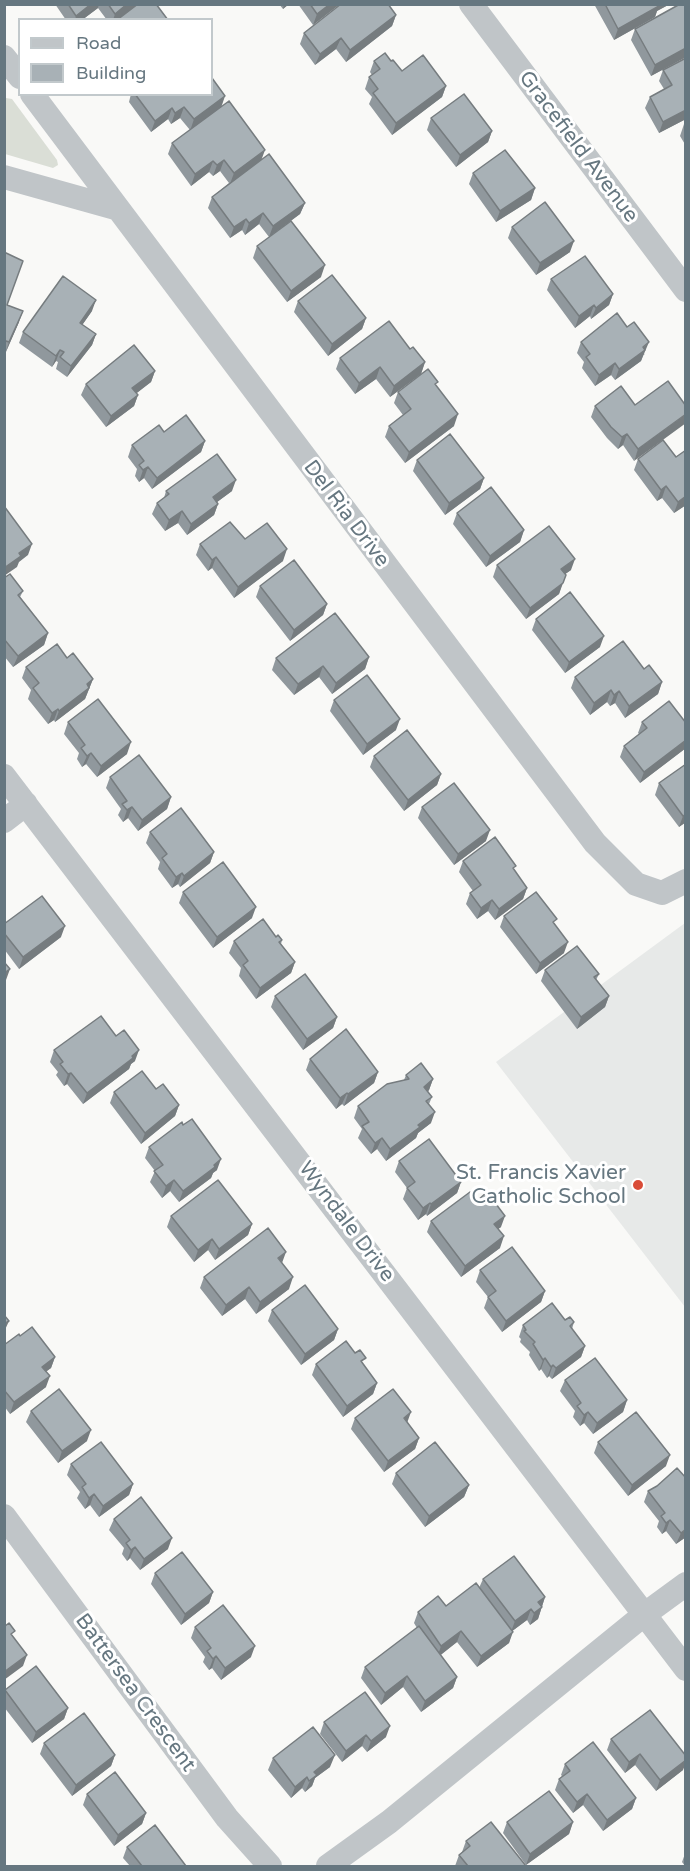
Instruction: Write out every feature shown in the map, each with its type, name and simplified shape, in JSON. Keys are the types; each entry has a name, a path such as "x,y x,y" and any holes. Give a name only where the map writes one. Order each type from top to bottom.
{"street":[{"name":"Gracefield Avenue","path":"471,4 686,290"},
{"name":"Del Ria Drive","path":"33,96 115,208 595,843 636,884 662,893 686,881"},
{"path":"4,177 115,208"},
{"name":"Wyndale Drive","path":"4,776 686,1669"},
{"path":"4,821 26,804"},
{"name":"Battersea Crescent","path":"4,1516 228,1818 270,1866"},
{"path":"328,1866 389,1821 645,1614 686,1584"}],"shaded area":[{"path":"6,98 12,99 57,160 58,165 53,168 5,154"},
{"name":"St. Francis Xavier Catholic School","path":"685,923 685,1307 496,1062"}],"building":[{"path":"68,4 91,4 76,16"},
{"path":"108,4 127,4 115,14"},
{"path":"138,4 156,4 166,18 120,18"},
{"path":"310,4 330,4 317,14"},
{"path":"341,4 388,4 396,15 350,50 341,38 320,54 304,33"},
{"path":"605,4 659,4 659,6 618,29"},
{"path":"680,4 686,4 686,48 655,65 635,29"},
{"path":"385,53 402,71 423,55 446,86 396,123 373,93 378,89 369,77 380,69 374,61"},
{"path":"686,58 686,110 663,122 650,97 672,85 663,70"},
{"path":"213,79 225,96 194,119 184,107 175,113 172,108 155,121 136,96 213,96"},
{"path":"464,94 492,131 460,155 431,118"},
{"path":"229,101 265,150 234,173 224,160 217,165 213,161 195,174 172,143"},
{"path":"505,150 535,188 500,211 473,173"},
{"path":"269,154 305,203 273,226 263,213 249,223 246,219 234,227 212,197"},
{"path":"545,202 574,241 540,263 512,227"},
{"path":"291,221 325,265 291,291 257,246"},
{"path":"4,252 23,261 7,305 23,311 9,342 6,341 4,344"},
{"path":"585,256 613,294 596,308 594,305 579,316 551,279"},
{"path":"332,275 366,318 332,344 298,301"},
{"path":"63,276 96,300 80,323 96,334 71,366 60,357 64,352 60,350 56,356 23,332"},
{"path":"617,313 627,327 634,322 649,342 643,347 645,350 619,369 615,363 599,375 586,357 590,354 581,342"},
{"path":"389,321 410,349 413,347 425,362 394,386 380,367 359,383 340,358"},
{"path":"134,345 155,371 132,388 138,395 111,416 86,384"},
{"path":"428,369 438,382 435,384 458,414 409,452 389,426 411,409 398,392"},
{"path":"668,381 686,406 686,414 638,449 627,434 622,437 611,427 595,406 621,386 635,405"},
{"path":"186,415 205,441 157,478 148,467 143,470 139,465 144,461 132,445 159,425 164,432"},
{"path":"450,434 484,478 449,503 417,460"},
{"path":"663,440 676,457 686,450 686,496 678,502 666,486 661,490 638,459"},
{"path":"217,454 236,480 213,497 218,504 191,524 182,511 169,520 157,503 169,494 166,491"},
{"path":"491,487 524,530 490,556 457,513"},
{"path":"4,506 32,544 19,553 21,556 4,568"},
{"path":"230,522 245,539 267,523 287,549 238,587 216,557 212,560 200,544"},
{"path":"549,526 575,559 561,569 566,575 563,583 530,608 497,565"},
{"path":"294,560 327,604 294,630 260,586"},
{"path":"10,574 23,591 18,595 48,633 18,656 4,639 4,578"},
{"path":"570,592 604,636 569,662 536,619"},
{"path":"335,613 369,657 336,683 323,666 298,684 276,658"},
{"path":"623,641 644,669 649,665 662,682 629,706 619,691 614,695 611,690 594,703 575,677"},
{"path":"57,644 67,658 73,653 93,679 87,684 89,688 59,711 58,709 52,713 33,688 39,683 26,667"},
{"path":"367,675 400,719 367,744 334,700"},
{"path":"98,699 131,742 101,766 91,753 87,756 81,748 85,745 68,722"},
{"path":"669,701 686,723 686,740 644,772 624,746 647,728 642,722"},
{"path":"407,730 441,774 408,800 374,756"},
{"path":"139,755 171,797 142,820 132,807 127,810 122,804 127,801 110,777"},
{"path":"686,764 686,814 683,816 659,783"},
{"path":"454,783 490,830 458,854 422,807"},
{"path":"181,808 214,852 184,876 182,873 176,877 162,858 167,854 150,832"},
{"path":"495,837 516,866 513,868 527,888 499,909 492,900 481,908 470,893 481,885 463,861"},
{"path":"223,862 256,907 217,937 183,892"},
{"path":"536,892 557,919 553,922 568,942 540,963 504,916"},
{"path":"42,896 65,926 23,957 4,933 4,924"},
{"path":"263,919 276,937 278,935 282,940 279,942 295,962 260,988 243,965 248,961 234,941"},
{"path":"577,946 599,974 594,977 609,996 581,1017 545,970"},
{"path":"4,962 10,969 4,973"},
{"path":"305,974 337,1017 307,1039 275,996"},
{"path":"101,1016 116,1036 124,1030 139,1050 132,1056 133,1058 87,1093 71,1073 68,1074 60,1064 63,1062 54,1050"},
{"path":"346,1029 378,1072 340,1098 310,1059"},
{"path":"421,1063 433,1079 424,1087 432,1097 426,1101 435,1112 418,1125 420,1127 390,1149 382,1138 375,1143 362,1126 369,1122 358,1106 387,1084 409,1079 406,1075"},
{"path":"142,1071 156,1089 163,1084 179,1105 145,1133 114,1092"},
{"path":"192,1119 221,1159 214,1165 215,1167 183,1191 174,1180 166,1186 154,1171 163,1165 149,1147 182,1122 183,1125"},
{"path":"429,1139 461,1182 423,1208 407,1188 415,1182 399,1161"},
{"path":"218,1180 252,1224 219,1249 212,1239 198,1250 171,1216"},
{"path":"470,1192 477,1201 487,1192 505,1216 494,1224 504,1236 465,1266 431,1221"},
{"path":"268,1228 286,1252 278,1258 293,1277 260,1302 249,1287 226,1305 204,1277"},
{"path":"512,1247 545,1291 506,1321 488,1297 496,1291 480,1270"},
{"path":"305,1285 338,1329 305,1354 272,1310"},
{"path":"552,1303 565,1320 570,1317 574,1322 570,1326 585,1346 556,1368 553,1365 551,1367 545,1358 543,1360 533,1344 535,1342 524,1331 526,1330 523,1325"},
{"path":"32,1327 55,1357 42,1367 50,1376 14,1402 4,1390 4,1345"},
{"path":"346,1341 355,1353 360,1350 366,1358 361,1361 377,1383 347,1406 316,1364"},
{"path":"595,1358 627,1400 597,1423 588,1412 584,1415 577,1406 581,1403 565,1380"},
{"path":"59,1389 91,1430 62,1451 31,1411"},
{"path":"393,1389 411,1412 404,1418 419,1438 388,1461 355,1418"},
{"path":"636,1412 670,1455 632,1485 598,1442"},
{"path":"101,1442 133,1484 103,1506 94,1494 89,1498 82,1487 86,1484 71,1464"},
{"path":"435,1442 469,1485 429,1516 396,1473"},
{"path":"677,1468 686,1478 686,1529 681,1533 670,1520 666,1523 661,1516 665,1513 648,1491"},
{"path":"141,1497 172,1538 144,1559 135,1547 131,1550 126,1543 130,1540 114,1519"},
{"path":"182,1552 213,1592 185,1614 155,1573"},
{"path":"514,1556 545,1597 538,1602 542,1607 534,1613 531,1609 515,1621 483,1579"},
{"path":"476,1583 513,1632 481,1656 461,1631 441,1646 418,1612 438,1596 446,1606"},
{"path":"223,1605 255,1646 225,1668 216,1656 213,1659 207,1651 211,1648 195,1627"},
{"path":"9,1623 15,1631 11,1634 27,1655 4,1672 4,1626"},
{"path":"419,1626 457,1677 425,1701 407,1676 385,1693 365,1667"},
{"path":"36,1666 68,1708 36,1732 5,1690"},
{"path":"365,1692 390,1726 371,1741 366,1735 346,1751 324,1722"},
{"path":"650,1710 686,1756 686,1760 660,1780 640,1754 629,1762 611,1739"},
{"path":"84,1713 115,1755 76,1785 44,1743"},
{"path":"313,1727 335,1755 314,1772 317,1775 309,1781 307,1777 295,1787 273,1758"},
{"path":"593,1742 636,1798 607,1820 587,1794 577,1802 559,1779 570,1771 565,1764"},
{"path":"115,1772 146,1813 118,1835 87,1794"},
{"path":"549,1791 573,1822 530,1854 507,1822"},
{"path":"491,1822 526,1866 468,1866 459,1855 470,1846 466,1841"},
{"path":"155,1825 186,1866 142,1866 127,1847"}],"place":[{"name":"St. Francis Xavier Catholic School","path":"638,1185"}]}
